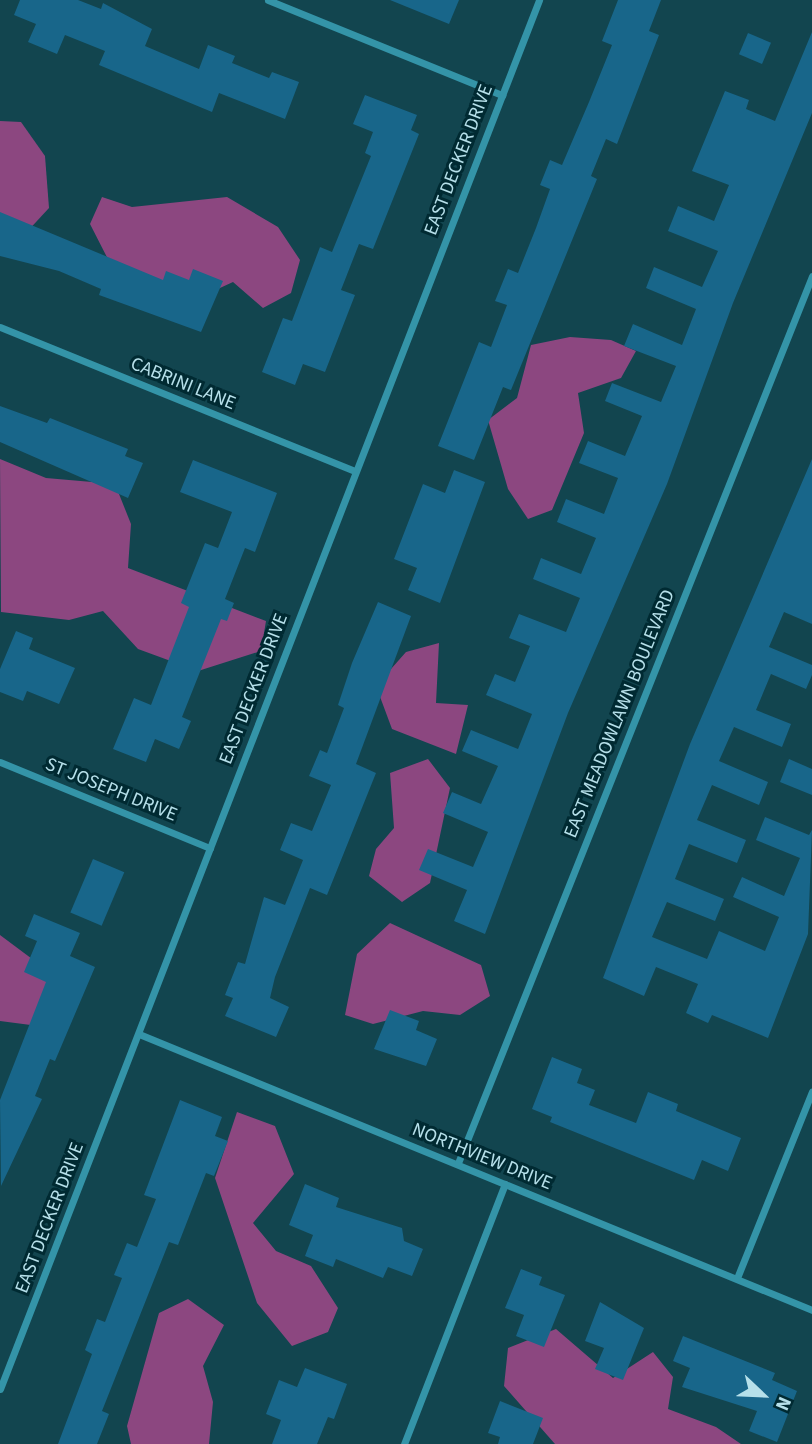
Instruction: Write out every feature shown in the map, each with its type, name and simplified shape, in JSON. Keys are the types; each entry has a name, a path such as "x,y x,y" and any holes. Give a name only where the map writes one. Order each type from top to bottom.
{"street":[{"path":"268,0 502,95"},
{"name":"EAST DECKER DRIVE","path":"0,1390 539,0"},
{"name":"EAST MEADOWLAWN BOULEVARD","path":"458,1163 812,276"},
{"name":"CABRINI LANE","path":"0,327 355,471"},
{"name":"ST JOSEPH DRIVE","path":"0,762 210,848"},
{"name":"NORTHVIEW DRIVE","path":"139,1034 812,1310"},
{"path":"737,1278 812,1091"},
{"path":"404,1444 505,1184"}],"shaded area":[{"path":"0,121 21,122 45,156 49,208 24,235 0,213"},
{"path":"102,197 132,207 227,197 278,227 300,260 291,293 263,308 233,282 196,299 113,269 90,224"},
{"path":"570,337 611,340 636,351 621,378 578,393 584,433 552,510 528,519 508,489 488,420 517,398 531,345"},
{"path":"0,459 46,478 115,484 131,524 128,568 266,621 261,651 198,671 138,649 103,611 69,620 1,612"},
{"path":"439,643 436,703 468,705 456,754 392,729 376,686 406,652"},
{"path":"428,759 450,788 430,883 402,902 369,876 376,849 394,828 390,773"},
{"path":"390,923 481,965 490,996 460,1015 423,1011 373,1024 345,1015 357,954"},
{"path":"0,935 71,988 46,1027 0,1021"},
{"path":"237,1112 275,1126 294,1174 253,1223 276,1251 311,1266 338,1308 328,1332 292,1346 257,1303 215,1178"},
{"path":"188,1299 224,1325 203,1366 213,1402 209,1444 131,1444 127,1426 159,1313"},
{"path":"556,1329 613,1378 653,1352 673,1377 668,1409 716,1427 741,1444 555,1444 504,1386 508,1348"}],"building":[{"path":"20,0 78,0 101,9 103,3 152,29 145,46 199,69 208,45 235,56 232,63 269,78 272,72 299,82 285,119 219,93 212,112 99,65 105,51 65,35 57,54 28,42 36,24 14,15"},
{"path":"390,0 459,0 449,24"},
{"path":"618,0 661,0 649,31 659,35 617,144 606,139 591,176 597,179 511,390 503,387 474,460 438,446 479,342 491,347 507,305 495,301 508,269 518,273 536,228 550,189 540,185 550,160 562,165 589,102 612,45 602,41"},
{"path":"812,32 812,113 733,303 667,484 568,713 485,934 454,921 467,890 419,870 428,849 473,867 488,832 443,813 452,792 481,804 498,766 462,751 471,730 518,749 532,714 486,695 495,674 515,682 530,646 509,638 519,614 566,632 580,598 533,579 541,558 581,574 596,538 557,522 566,499 604,514 618,478 579,463 588,441 625,456 642,416 605,401 612,383 661,402 676,366 624,346 633,324 682,345 696,309 646,288 654,267 702,287 718,251 668,231 678,206 714,221 729,185 692,171 725,91 749,100 746,109 775,121"},
{"path":"748,33 771,43 762,64 739,54"},
{"path":"365,95 417,115 411,130 419,134 373,249 359,244 341,290 355,295 325,372 303,364 295,385 262,372 283,318 292,321 320,247 332,252 371,156 365,153 373,132 353,124"},
{"path":"0,212 163,280 166,271 189,280 193,269 223,281 201,332 99,295 101,289 59,271 0,256"},
{"path":"0,406 47,423 50,418 128,449 125,456 143,463 128,498 0,442"},
{"path":"812,459 812,624 784,612 769,647 812,665 812,675 806,689 771,674 756,710 791,724 782,747 734,727 719,761 768,782 759,805 712,785 697,820 746,840 737,863 689,844 675,879 724,899 715,921 667,902 652,937 707,959 719,931 765,951 779,917 733,897 742,877 784,896 800,858 756,840 765,817 809,835 812,830 808,934 768,1038 712,1015 708,1023 686,1013 698,984 656,967 644,996 603,978 690,744"},
{"path":"193,460 277,493 255,552 245,548 225,599 234,603 227,621 221,619 182,717 191,721 179,749 155,739 146,762 113,749 134,698 151,705 189,607 181,603 205,543 218,548 232,512 180,492"},
{"path":"454,470 485,482 440,603 408,590 417,568 394,559 423,484 445,493"},
{"path":"378,602 411,616 356,764 376,773 327,895 310,888 275,977 270,998 289,1007 276,1037 225,1016 233,998 225,995 238,962 245,964 264,897 285,905 303,860 280,850 291,823 312,831 331,785 309,776 320,750 327,753 344,708 338,705 352,663"},
{"path":"16,631 33,638 29,649 75,668 59,704 27,691 23,701 0,692 0,669"},
{"path":"789,759 812,769 812,795 780,782"},
{"path":"93,859 124,872 102,926 70,912"},
{"path":"34,914 80,933 70,956 95,967 55,1061 50,1059 35,1096 42,1099 1,1186 0,1100 46,982 24,972 37,941 25,936"},
{"path":"390,1010 419,1021 416,1030 437,1039 426,1066 374,1049"},
{"path":"552,1057 582,1069 577,1083 595,1090 589,1105 636,1123 648,1092 678,1104 676,1111 741,1138 728,1171 702,1160 694,1180 550,1122 552,1117 532,1109"},
{"path":"180,1100 222,1117 215,1136 228,1141 214,1176 206,1173 178,1245 169,1242 102,1411 109,1414 97,1444 58,1444 92,1354 85,1350 97,1319 105,1322 122,1278 114,1275 127,1243 137,1247 156,1199 144,1195"},
{"path":"305,1184 339,1198 336,1207 402,1228 404,1241 423,1249 412,1276 388,1267 383,1278 336,1259 333,1267 305,1256 313,1235 289,1225"},
{"path":"521,1269 542,1277 539,1285 565,1295 544,1347 516,1336 524,1315 505,1308"},
{"path":"600,1302 644,1328 623,1380 595,1369 604,1348 585,1341"},
{"path":"683,1336 775,1373 772,1380 797,1391 777,1442 749,1431 757,1411 682,1387 690,1368 673,1361"},
{"path":"305,1368 347,1384 334,1419 328,1417 317,1444 272,1444 281,1420 266,1414 279,1380 297,1387"},
{"path":"500,1401 543,1418 533,1444 498,1444 500,1437 488,1433"}]}
